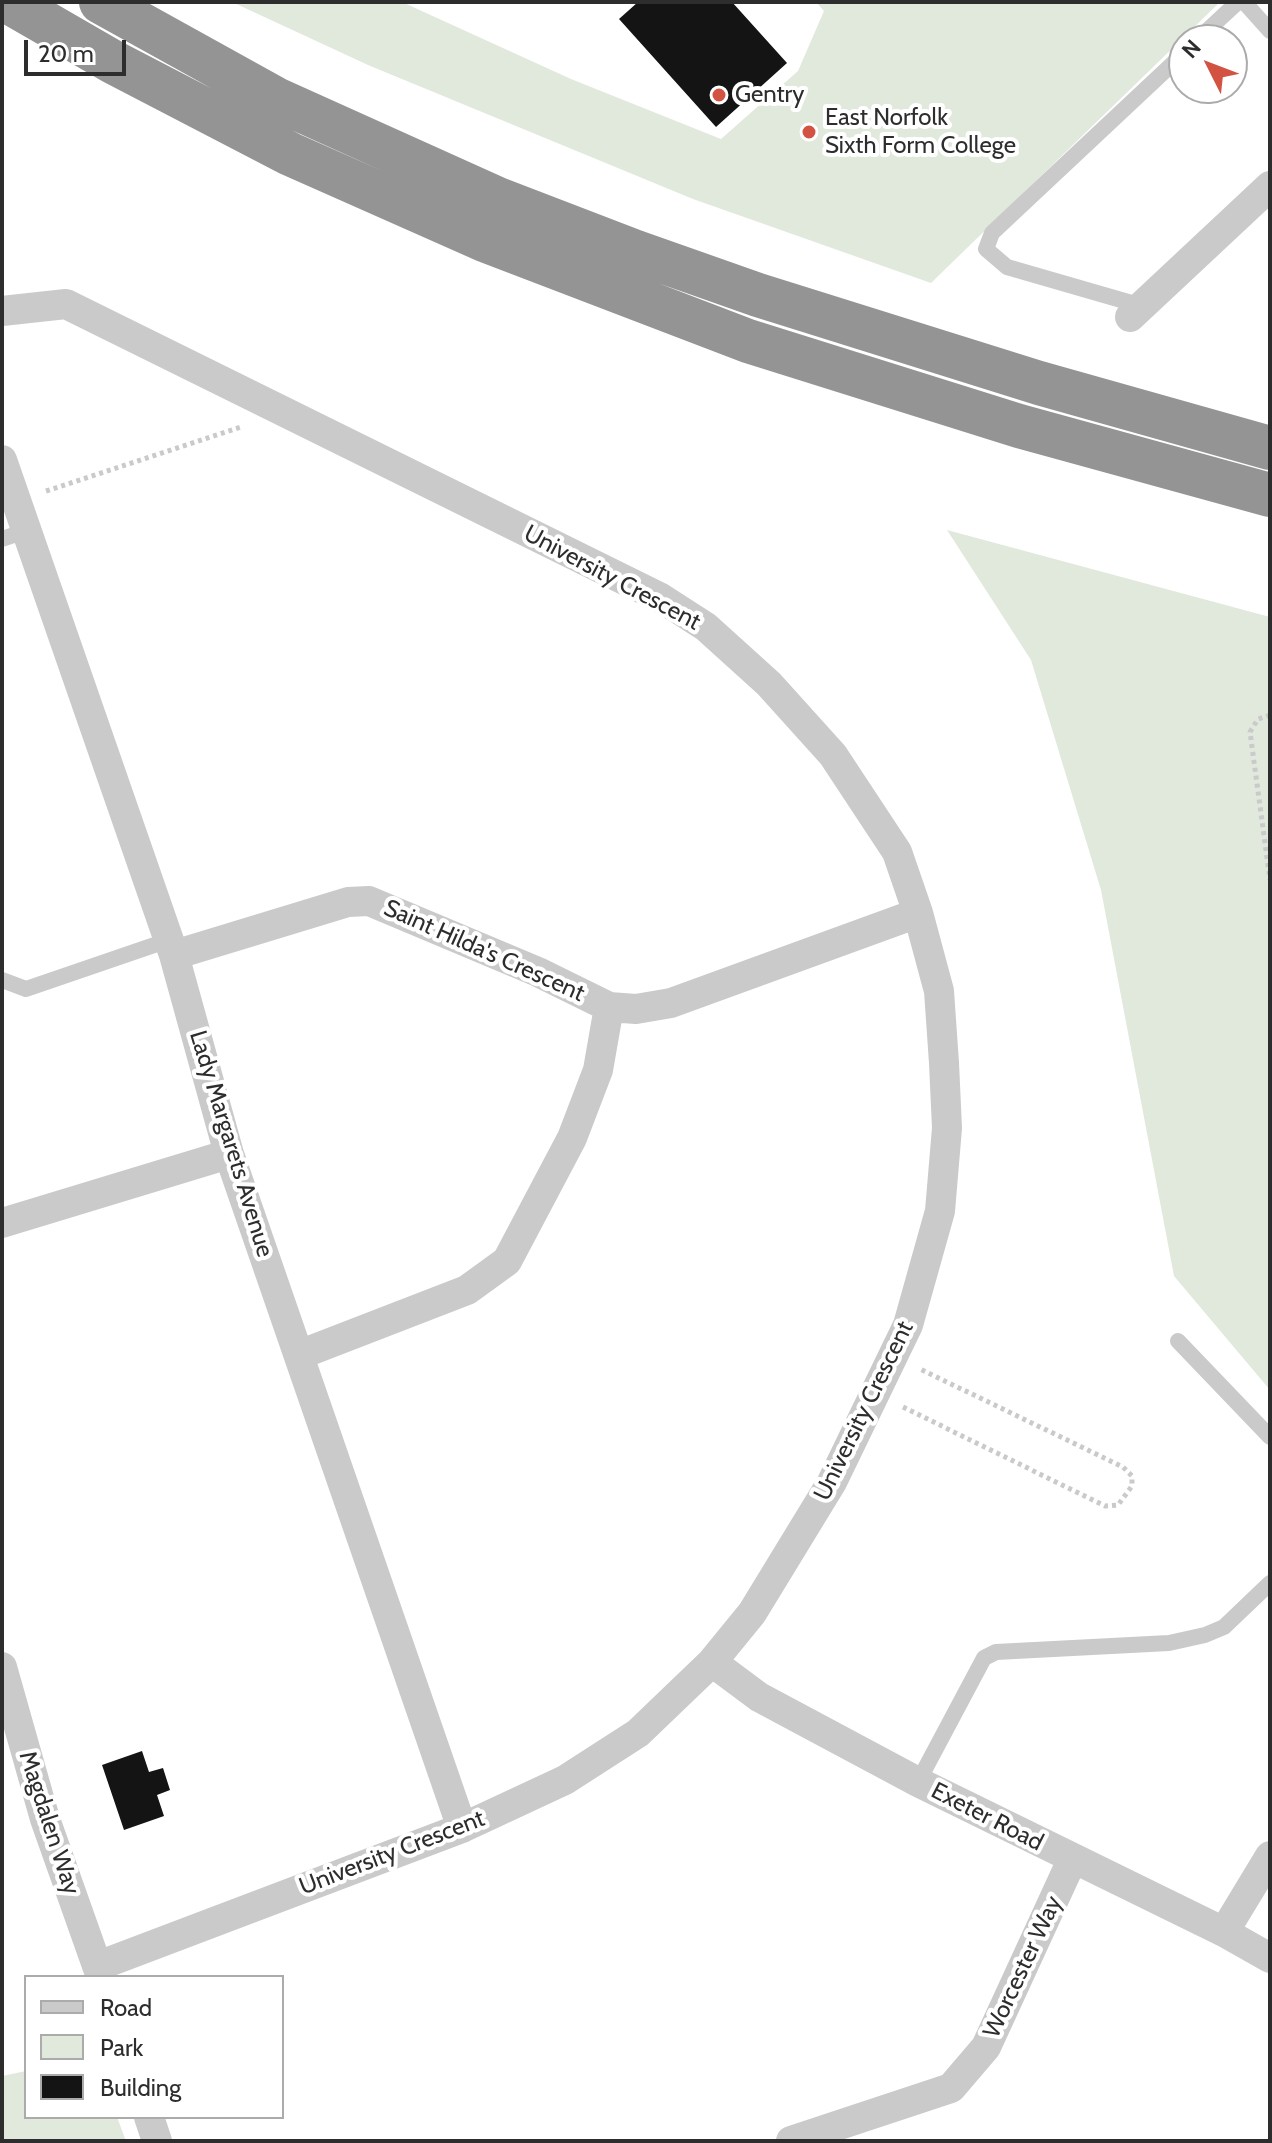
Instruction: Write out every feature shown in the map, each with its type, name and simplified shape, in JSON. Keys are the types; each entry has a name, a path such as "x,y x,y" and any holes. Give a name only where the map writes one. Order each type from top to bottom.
{"highway":[{"path":"9,2 113,62 290,154 484,240 748,341 1019,426 1270,495"},
{"path":"101,2 276,99 498,199 758,295 1010,374 1270,448"}],"street":[{"path":"1136,312 1270,186"},
{"name":"University Crescent","path":"2,311 66,304 661,598 706,627 769,684 833,755 897,852 918,913 939,991 947,1128 940,1211 908,1325 832,1482 752,1613 712,1662 638,1733 565,1780 462,1828 100,1972"},
{"name":"Lady Margarets Avenue","path":"2,460 15,501 14,535 172,948 229,1154 462,1828"},
{"name":"Saint Hilda's Crescent","path":"172,948 348,902 369,901 538,972 609,1007 636,1009 671,1003 918,913"},
{"name":"Saint Hilda's Crescent","path":"299,1355 467,1290 507,1261 572,1138 598,1070 609,1007"},
{"path":"2,1223 229,1154"},
{"name":"Exeter Road","path":"712,1662 759,1697 918,1782 1224,1932 1270,1958"},
{"name":"Magdalen Way","path":"2,1667 45,1819 100,1972"},
{"path":"1224,1932 1270,1856"},
{"name":"Worcester Way","path":"791,2141 951,2088 986,2047 1072,1860"},
{"path":"150,2119 157,2141"}],"lane":[{"path":"1216,24 1241,2 1270,31"},
{"path":"1136,312 1007,267 986,249 992,233 1168,68"},
{"path":"2,980 26,989 172,948"},
{"path":"1178,1341 1270,1437"},
{"path":"918,1782 984,1658 996,1652 1169,1643 1205,1635 1224,1627 1270,1583"}],"path":[{"path":"15,501 284,413"},
{"path":"1270,715 1258,719 1250,732 1270,880"},
{"path":"892,1401 1105,1506 1118,1505 1132,1486 1132,1476 1123,1467 910,1364"}],"green space":[{"name":"East Norfolk Sixth Form College","path":"232,2 402,2 571,79 721,139 798,71 824,11 816,2 1220,2 1197,24 1168,24 1168,53 931,283 693,199 368,65"},
{"path":"947,530 1270,617 1270,1390 1174,1276 1101,890 1031,660"},
{"path":"24,2071 24,2119 118,2119 126,2141 2,2141 2,2076"}],"building":[{"name":"Gentry","path":"638,2 732,2 787,63 716,127 619,19"},
{"path":"142,1751 149,1772 163,1768 170,1790 157,1795 164,1816 124,1830 102,1765"}],"place":[{"name":"Gentry","path":"719,95"},
{"name":"East Norfolk Sixth Form College","path":"809,132"}]}
